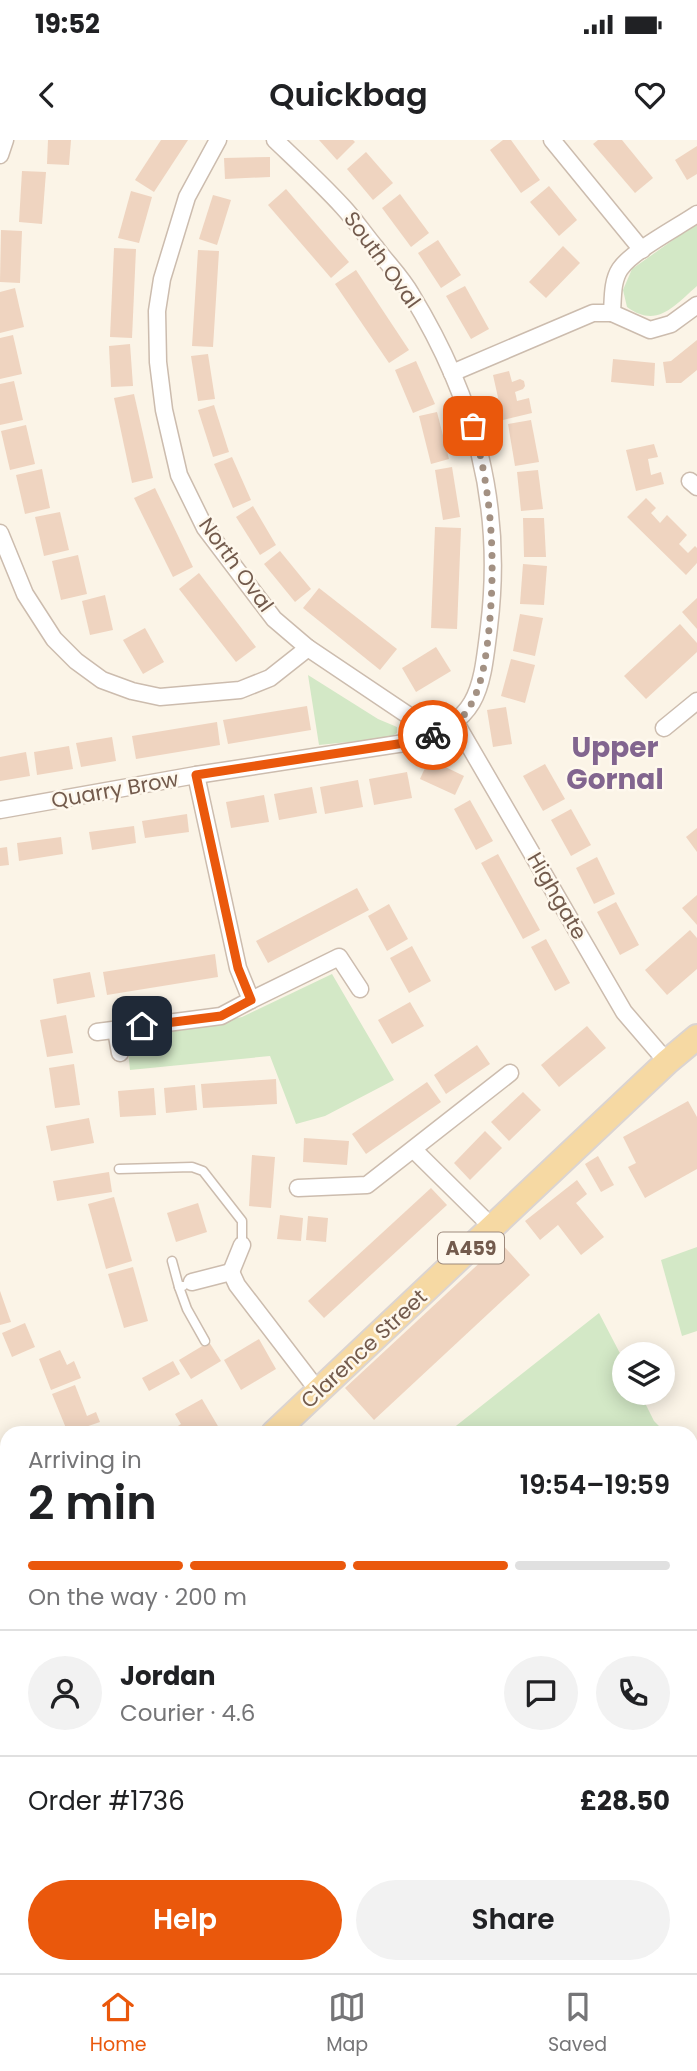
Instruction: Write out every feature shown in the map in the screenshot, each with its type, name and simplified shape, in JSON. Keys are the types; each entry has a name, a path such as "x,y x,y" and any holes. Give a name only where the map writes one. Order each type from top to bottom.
{"main road":[{"name":"A459","path":"667,1062 696,1041"},
{"name":"Clarence Street","path":"282,1426 667,1062"}],"street":[{"path":"0,155 5,140"},
{"name":"North Oval","path":"218,140 187,197 162,279 157,311 163,410 179,475 205,528 274,619 308,648 436,734"},
{"name":"South Oval","path":"275,140 344,208 411,293 461,393 481,454 490,502 494,558 492,601 480,684 467,711 456,723"},
{"path":"552,140 642,250"},
{"path":"612,313 614,284 620,269 642,250 697,214"},
{"path":"452,373 593,313 612,313 650,330 671,324 697,304"},
{"path":"0,533 25,594 54,639 76,661 102,680 132,691 160,697 240,690 270,678 308,648"},
{"path":"664,728 697,701"},
{"path":"436,734 456,723"},
{"name":"Highgate","path":"456,723 624,1012 667,1062"},
{"name":"Quarry Brow","path":"0,810 196,775 411,742 436,734"},
{"path":"196,775 238,968 251,1000"},
{"path":"97,1032 221,1016 339,957 360,989"},
{"path":"116,1030 120,1053"},
{"path":"298,1188 367,1185 510,1073"},
{"path":"414,1150 492,1228"},
{"path":"242,1245 231,1272 237,1285 319,1392"},
{"path":"186,1285 231,1272"}],"lane":[{"path":"119,1169 192,1167 203,1171 242,1221 242,1245"},
{"path":"172,1261 186,1285 187,1309 205,1341"}],"green space":[{"path":"697,223 697,286 673,307 656,315 647,316 627,307 623,290 632,269"},
{"path":"308,675 378,719 397,727 397,733 389,738 319,745"},
{"path":"332,974 394,1080 325,1116 296,1124 270,1056 130,1070 127,1041 242,1017"},
{"path":"697,1247 697,1331 682,1336 661,1260"},
{"path":"599,1313 614,1342 612,1405 646,1405 659,1426 456,1426"}],"building":[{"path":"48,140 71,140 69,165 47,164"},
{"path":"161,140 188,140 154,192 135,180"},
{"path":"319,140 353,140 355,142 337,160"},
{"path":"503,140 511,140 540,180 521,193 490,150"},
{"path":"598,140 622,140 653,178 635,193 593,144"},
{"path":"697,146 697,174 687,180 675,160"},
{"path":"366,152 393,183 373,200 347,169"},
{"path":"270,157 270,177 225,179 224,158"},
{"path":"22,171 46,172 42,224 19,222"},
{"path":"549,186 577,220 559,236 530,202"},
{"path":"286,189 349,262 331,278 268,205"},
{"path":"131,191 152,197 139,243 118,238"},
{"path":"400,194 429,233 411,247 382,208"},
{"path":"213,195 231,200 217,245 199,239"},
{"path":"1,230 22,231 20,283 0,282"},
{"path":"438,240 461,275 441,288 418,253"},
{"path":"563,246 580,263 546,298 529,282"},
{"path":"114,248 136,249 132,338 110,337"},
{"path":"198,250 219,251 213,347 192,346"},
{"path":"356,270 409,350 389,363 335,284"},
{"path":"465,286 489,329 471,339 446,296"},
{"path":"15,288 24,327 0,333 0,292"},
{"path":"13,335 22,374 0,379 0,338"},
{"path":"697,340 697,370 681,383 666,383 663,362 671,361"},
{"path":"130,344 133,386 111,387 109,346"},
{"path":"208,354 215,399 198,401 191,356"},
{"path":"613,359 655,363 654,386 611,382"},
{"path":"416,361 435,404 413,413 395,370"},
{"path":"509,371 512,382 520,379 524,381 523,389 515,392 517,401 529,398 532,413 503,420 493,375"},
{"path":"14,381 23,420 0,425 0,384"},
{"path":"134,394 153,478 132,483 114,398"},
{"path":"214,405 229,452 213,457 198,410"},
{"path":"437,412 449,459 431,464 419,416"},
{"path":"531,420 539,462 515,466 508,424"},
{"path":"26,425 35,464 10,470 1,431"},
{"path":"654,444 658,457 648,459 651,475 661,472 664,484 636,491 626,450"},
{"path":"232,457 251,500 233,508 214,464"},
{"path":"452,467 460,517 443,520 435,470"},
{"path":"42,469 50,508 25,514 16,475"},
{"path":"538,470 543,509 521,511 517,472"},
{"path":"155,488 193,567 173,577 134,498"},
{"path":"646,498 656,508 651,513 660,523 667,515 687,535 679,544 688,553 695,546 697,548 697,563 686,575 627,517"},
{"path":"253,506 276,545 260,555 236,517"},
{"path":"60,512 69,550 44,556 35,517"},
{"path":"523,518 544,518 546,557 524,557"},
{"path":"435,527 461,528 457,629 431,628"},
{"path":"280,551 311,589 295,602 264,564"},
{"path":"78,555 87,594 61,600 52,561"},
{"path":"523,564 547,566 544,605 520,604"},
{"path":"199,573 256,647 236,662 179,589"},
{"path":"319,588 397,649 380,670 303,608"},
{"path":"105,595 113,630 90,635 82,601"},
{"path":"697,598 697,629 682,612"},
{"path":"520,614 543,618 535,656 513,651"},
{"path":"680,624 697,643 697,652 646,699 624,676"},
{"path":"145,628 164,662 143,674 123,640"},
{"path":"436,647 451,671 416,692 402,668"},
{"path":"511,659 535,665 525,703 501,696"},
{"path":"307,706 311,730 228,744 223,720"},
{"path":"506,707 512,744 493,747 487,710"},
{"path":"217,722 220,745 136,759 132,736"},
{"path":"112,737 116,761 81,767 76,743"},
{"path":"69,746 73,769 37,775 34,752"},
{"path":"26,752 30,776 0,781 0,757"},
{"path":"429,759 464,776 455,795 420,779"},
{"path":"545,764 565,799 543,811 523,776"},
{"path":"407,772 412,798 374,805 369,779"},
{"path":"358,780 363,807 325,814 320,787"},
{"path":"312,787 317,813 279,820 274,794"},
{"path":"264,795 269,822 231,828 226,802"},
{"path":"470,800 493,841 476,850 454,809"},
{"path":"571,809 591,845 571,856 551,820"},
{"path":"187,814 189,832 145,838 142,821"},
{"path":"134,826 136,843 92,850 89,832"},
{"path":"697,828 697,852 686,837"},
{"path":"61,837 63,854 19,861 17,843"},
{"path":"7,847 9,865 0,866 0,848"},
{"path":"498,854 540,930 523,939 481,863"},
{"path":"597,857 615,894 594,904 576,868"},
{"path":"357,888 369,910 268,963 256,941"},
{"path":"697,895 697,925 682,908"},
{"path":"616,902 639,945 620,955 597,912"},
{"path":"389,904 408,939 387,951 368,916"},
{"path":"690,930 697,938 697,969 667,995 645,970"},
{"path":"546,939 570,983 555,991 531,947"},
{"path":"412,946 431,981 409,993 390,958"},
{"path":"215,954 218,977 107,995 103,972"},
{"path":"90,972 95,997 57,1004 53,979"},
{"path":"410,1002 424,1026 392,1044 378,1020"},
{"path":"66,1015 73,1053 47,1057 40,1020"},
{"path":"587,1026 606,1048 559,1087 541,1065"},
{"path":"477,1045 490,1064 446,1094 434,1075"},
{"path":"74,1064 80,1105 55,1108 49,1068"},
{"path":"276,1079 277,1104 203,1108 201,1084"},
{"path":"427,1082 441,1102 366,1154 352,1134"},
{"path":"195,1085 197,1110 166,1113 164,1088"},
{"path":"154,1088 156,1115 120,1117 118,1091"},
{"path":"523,1092 541,1110 509,1141 491,1122"},
{"path":"688,1101 697,1117 697,1169 645,1198 628,1167 636,1163 623,1137"},
{"path":"89,1118 94,1143 51,1151 46,1126"},
{"path":"485,1131 502,1148 470,1180 454,1163"},
{"path":"304,1138 349,1141 347,1165 303,1162"},
{"path":"252,1155 275,1157 271,1208 249,1206"},
{"path":"598,1156 614,1185 601,1192 585,1164"},
{"path":"109,1172 112,1192 57,1201 53,1181"},
{"path":"577,1180 587,1194 576,1203 604,1237 581,1255 558,1225 540,1240 525,1221"},
{"path":"431,1188 447,1205 324,1318 308,1301"},
{"path":"114,1197 132,1261 106,1269 88,1204"},
{"path":"198,1203 207,1232 176,1242 167,1213"},
{"path":"280,1215 303,1218 301,1241 277,1239"},
{"path":"308,1216 328,1218 326,1242 306,1240"},
{"path":"501,1243 530,1275 374,1420 345,1388"},
{"path":"133,1267 148,1321 124,1328 108,1274"},
{"path":"0,1291 11,1322 0,1325"},
{"path":"25,1323 35,1347 12,1357 2,1333"},
{"path":"259,1339 276,1369 241,1390 224,1360"},
{"path":"209,1342 221,1361 191,1379 179,1360"},
{"path":"60,1350 67,1365 74,1361 81,1378 51,1390 39,1359"},
{"path":"173,1361 180,1374 149,1391 142,1378"},
{"path":"75,1385 87,1416 96,1412 100,1422 88,1426 65,1426 52,1394"},
{"path":"202,1399 218,1426 178,1426 181,1424 175,1414"}],"way so far":[{"path":"433,735 456,723 467,711 480,684 485,658 494,558 489,492 473,426"}],"district":[{"name":"Upper Gornal","path":"615,763"}],"route":[{"path":"142,1026 221,1016 251,1000 238,968 196,775 411,742 433,735"}]}
